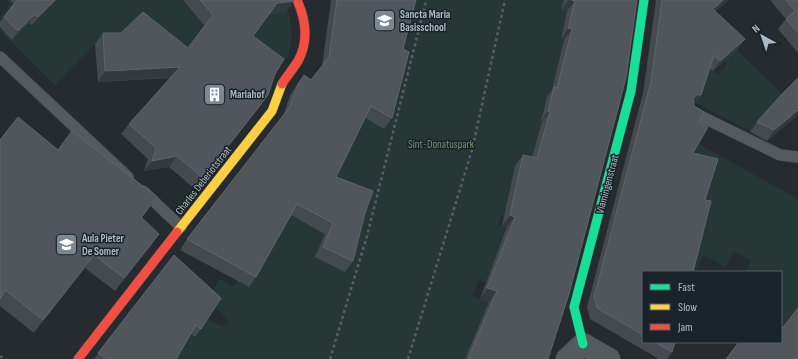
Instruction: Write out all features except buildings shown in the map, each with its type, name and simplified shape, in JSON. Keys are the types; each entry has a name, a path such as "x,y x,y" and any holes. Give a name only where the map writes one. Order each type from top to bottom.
{"street":[{"name":"Charles Deberiotstraat","path":"78,359 272,111 279,89 300,58 306,31 300,6 297,0"},
{"name":"Vlamingenstraat","path":"583,344 574,307 631,91 644,0"},
{"path":"567,359 583,344 608,359"}],"lane":[{"path":"0,57 181,227"},
{"path":"631,91 642,94"},
{"path":"692,112 780,155 798,157"}],"path":[{"path":"330,359 366,236 427,0"},
{"path":"408,359 472,150 505,0"},
{"path":"0,356 4,359"}],"green space":[{"path":"7,0 183,0 187,5 235,0 193,56 113,44 95,44 55,85 0,31 0,16 11,4"},
{"path":"284,0 289,13 292,35 288,55 278,71 257,55 242,51 271,12 282,12"},
{"name":"Sint-Donatuspark","path":"416,0 564,0 561,9 567,11 561,39 564,40 549,124 520,218 501,215 498,224 508,227 493,285 479,280 472,296 501,306 482,359 161,359 207,319 224,327 229,321 207,300 220,279 233,287 287,213 302,221 363,117 384,129 394,32 408,38"},
{"path":"737,50 784,96 754,133 690,100 711,69 718,75 727,64 724,61"},
{"path":"697,143 798,199 798,359 782,343 782,271 746,271 751,261 734,251 725,267 704,255 695,271 671,271 692,157"}],"traffic: fast":[{"path":"583,344 574,307 631,91 644,0"}],"traffic: slow":[{"path":"177,232 272,111 282,84"}],"traffic: jam":[{"path":"282,84 298,61 304,46 304,23 297,0"},
{"path":"78,359 177,232"}],"place":[{"name":"Sancta Maria Basisschool","path":"385,20"},
{"name":"Mariahof","path":"214,94"},
{"name":"Aula Pieter De Somer","path":"67,244"}]}
